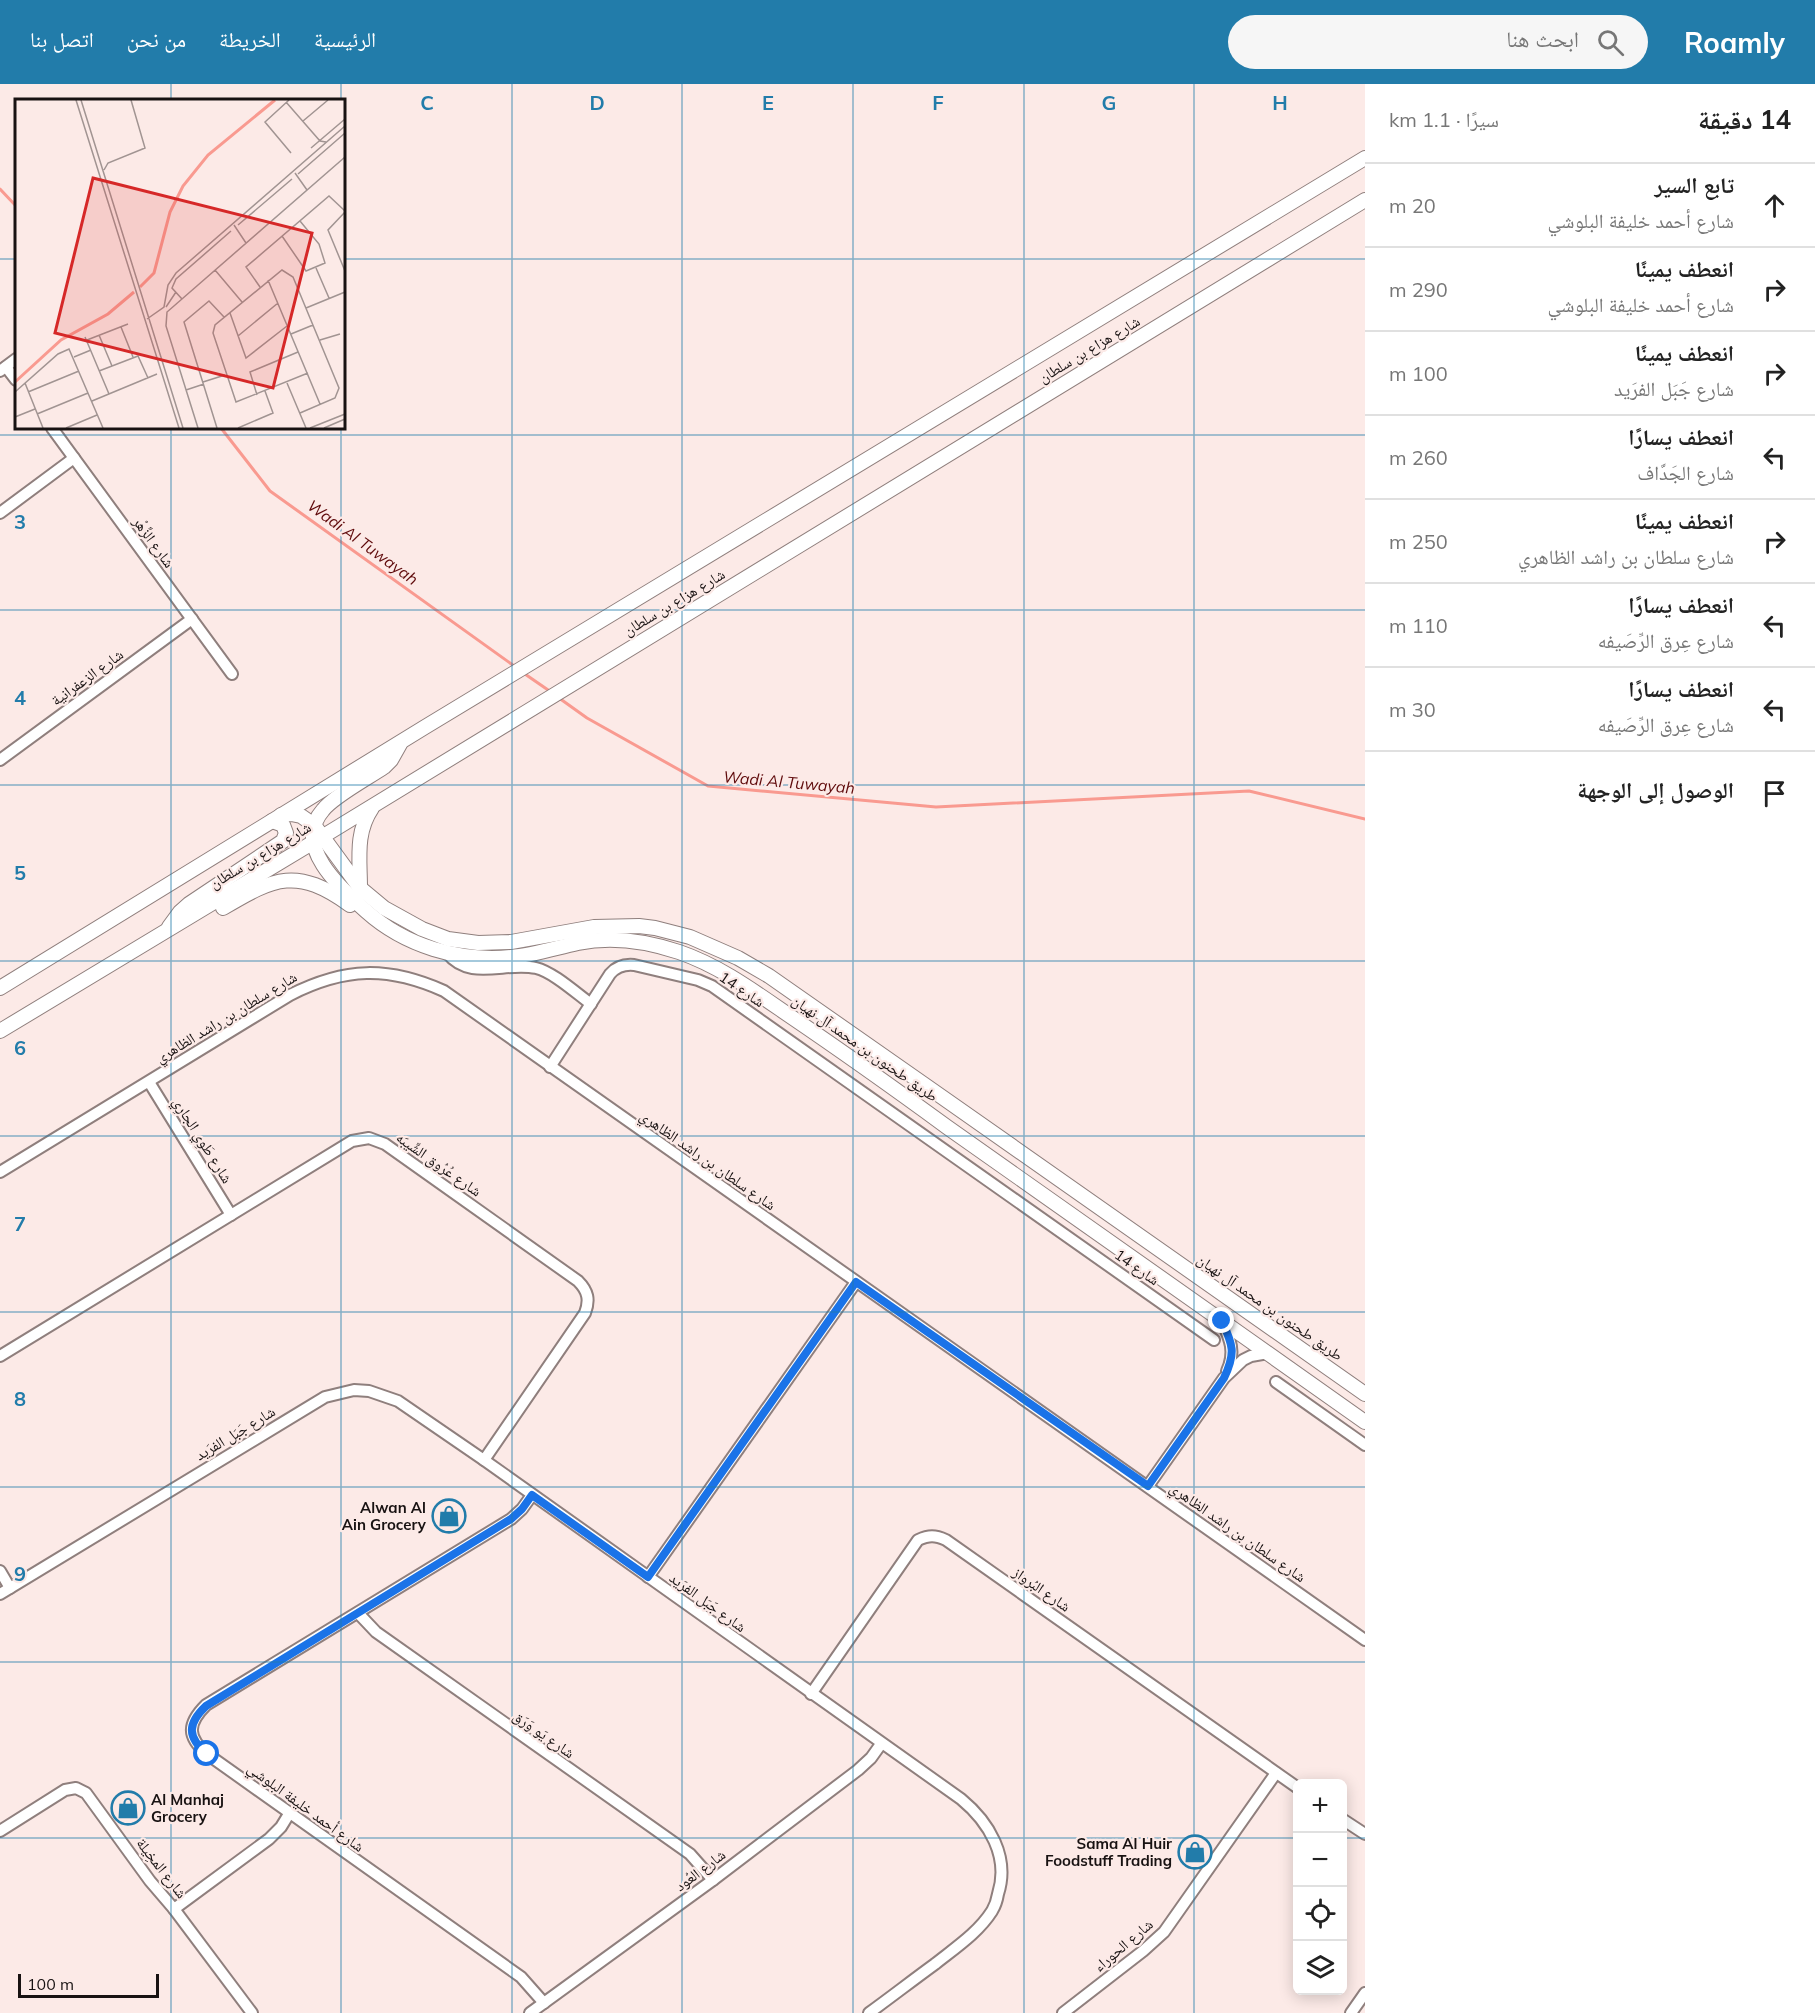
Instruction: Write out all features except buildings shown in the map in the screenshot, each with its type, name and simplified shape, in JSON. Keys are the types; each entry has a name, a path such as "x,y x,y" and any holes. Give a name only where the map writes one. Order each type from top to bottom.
{"main road":[{"name":"شارع هزاع بن سلطان","path":"0,988 400,742 1365,159"},
{"name":"شارع هزاع بن سلطان","path":"0,1031 1365,200"},
{"path":"314,825 327,806 384,767 397,752 400,742"},
{"path":"360,888 361,827 375,804"},
{"path":"167,931 176,916 189,904 283,841 285,829 277,818 291,814 301,816 314,825 317,840"},
{"name":"طريق طحنون بن محمد آل نهيان","path":"317,840 360,888 384,908 409,923 462,942 520,941 608,926 655,928 690,937 723,950 753,966 922,1083 1365,1395"},
{"name":"طريق طحنون بن محمد آل نهيان","path":"317,840 329,873 340,886 367,912 395,932 421,945 447,953 495,958 525,955 594,940 622,940 651,944 691,956 722,971 912,1101 1365,1422"},
{"path":"167,931 190,927 259,887 292,880 320,886 369,920 395,932"},
{"path":"815,1033 823,1026 831,1028 888,1067 922,1083"}],"street":[{"path":"15,360 3,369 15,379"},
{"name":"شارع الزَّهْر","path":"53,429 232,674"},
{"path":"0,513 75,458"},
{"name":"شارع الزعفرانية","path":"0,760 192,619"},
{"path":"447,953 454,960 469,968 530,967 542,970 591,1004"},
{"name":"شارع 14","path":"550,1067 613,971 625,965 634,965 698,980 712,986 1214,1340"},
{"name":"شارع سلطان بن راشد الظاهري","path":"0,1172 310,985 350,973 390,973 407,977 444,991 1365,1640"},
{"name":"شارع طَوِي الجارِي","path":"149,1082 231,1215"},
{"path":"905,1121 912,1101"},
{"path":"925,1136 934,1129 945,1126"},
{"name":"شارع عُرُوق الشِّيبَه","path":"0,1356 352,1141 369,1138 384,1144 585,1287 588,1296 585,1313 484,1460"},
{"path":"648,1577 856,1282"},
{"path":"1148,1486 1224,1378 1231,1363 1233,1349 1222,1321"},
{"path":"1224,1378 1243,1360 1268,1353"},
{"path":"1276,1382 1365,1445"},
{"name":"شارع جَبَل الفرَيد","path":"5,1591 312,1404 339,1392 354,1390 369,1391 398,1401 973,1809 986,1823 996,1842 1003,1866 1001,1887 993,1910 979,1927 958,1946 869,2013"},
{"name":"شارع أحمد خليفة البلوشي","path":"532,1495 511,1519 206,1706 195,1716 192,1726 193,1738 198,1746 289,1814 521,1977 544,2002"},
{"name":"شارع البُرواز","path":"812,1694 918,1540 927,1536 937,1536 946,1539 1293,1785"},
{"path":"0,1571 5,1591"},
{"name":"شارع يَو وَرَق","path":"358,1613 376,1632 690,1854 712,1880"},
{"name":"شارع العُود","path":"530,2013 858,1770 881,1744"},
{"name":"شارع الحوراء","path":"1063,2013 1164,1932 1276,1773"},
{"name":"شارع المخِيلة","path":"0,1831 65,1790 70,1788 81,1790 90,1797 150,1881 174,1909 252,2013"},
{"path":"174,1909 269,1839 281,1827 289,1814"},
{"path":"1347,1822 1365,1834"},
{"path":"1351,2013 1365,1993"}],"waterway":[{"name":"Wadi Al Tuwayah","path":"0,189 15,205"},
{"name":"Wadi Al Tuwayah","path":"222,429 270,491 517,668"},
{"name":"Wadi Al Tuwayah","path":"522,672 551,692"},
{"name":"Wadi Al Tuwayah","path":"559,698 587,718 708,786 936,807 1249,791 1365,819"}],"place":[{"name":"Alwan Al Ain Grocery","path":"449,1516"},
{"name":"Al Manhaj Grocery","path":"128,1808"},
{"name":"Sama Al Huir Foodstuff Trading","path":"1195,1852"}],"route":[{"path":"207,1754 193,1738 192,1726 195,1716 206,1706 511,1519 532,1495 648,1577 856,1282 1148,1486 1224,1378 1231,1363 1232,1342 1222,1321"}]}
